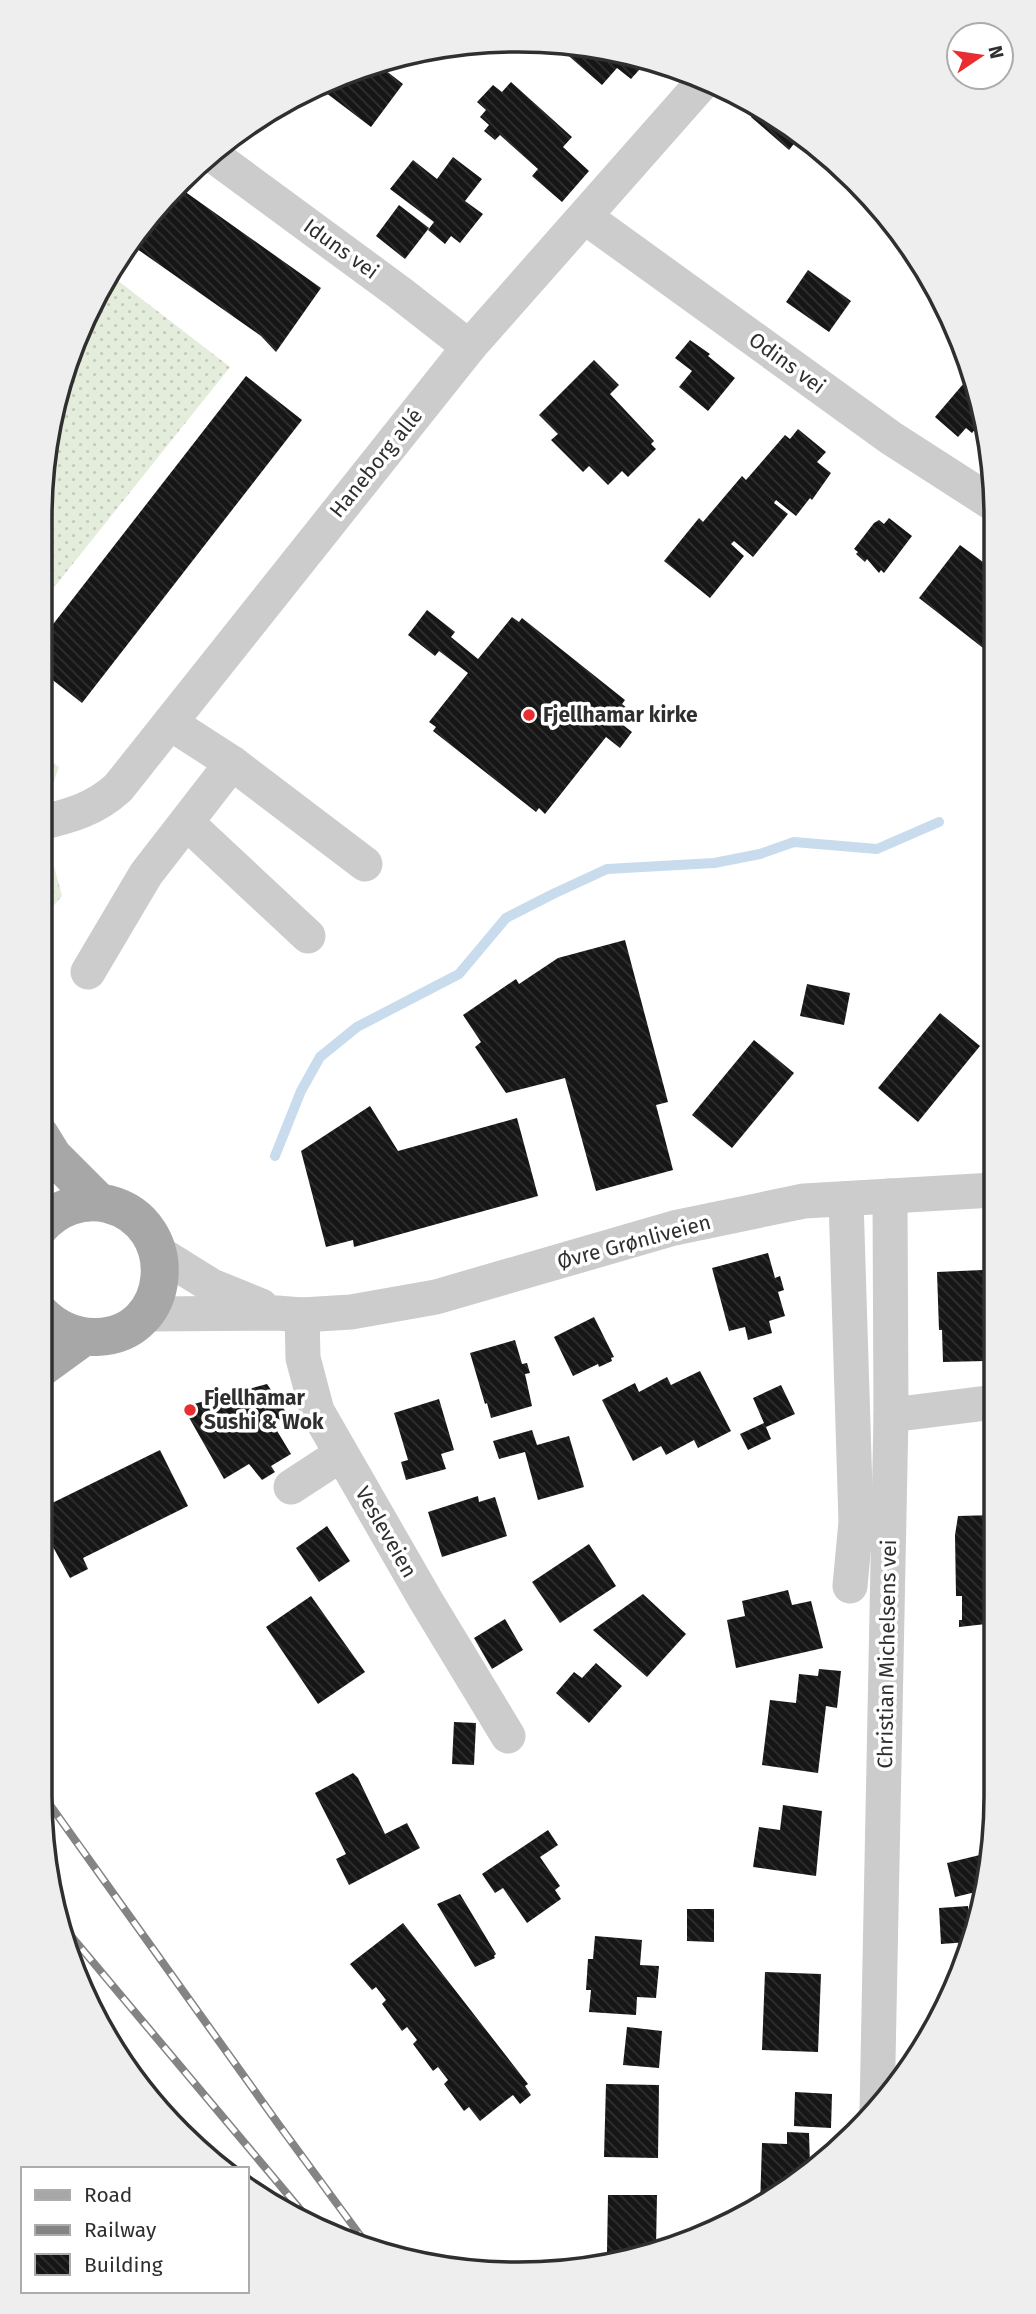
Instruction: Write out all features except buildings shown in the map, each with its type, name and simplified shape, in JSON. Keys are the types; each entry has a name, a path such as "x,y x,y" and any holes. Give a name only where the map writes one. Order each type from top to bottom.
{"main road":[{"path":"52,1154 99,1202"},
{"path":"52,1217 60,1210 79,1203 99,1202 119,1207 137,1218 151,1234 159,1253 161,1274 156,1294 145,1314 128,1328 107,1337 84,1337 69,1334 52,1324"},
{"path":"52,1360 84,1337"}],"street":[{"name":"Haneborg allé","path":"52,820 92,808 106,800 133,771 469,347 697,89"},
{"name":"Iduns vei","path":"220,161 390,285 469,347"},
{"name":"Odins vei","path":"585,217 891,438 983,497"},
{"path":"170,723 232,763 366,864"},
{"path":"88,972 146,874 232,763"},
{"path":"187,823 308,936"},
{"name":"Øvre Grønliveien","path":"145,1314 351,1312 436,1297 674,1228 804,1201 984,1191"},
{"name":"Christian Michelsens vei","path":"877,2091 891,1415 890,1196"},
{"path":"846,1199 856,1522 850,1586"},
{"name":"Øvre Grønliveien","path":"159,1253 212,1286 290,1314"},
{"name":"Vesleveien","path":"290,1314 317,1411 340,1455 508,1736"},
{"path":"891,1415 984,1403"},
{"path":"291,1486 340,1455"}],"green space":[{"path":"118,281 230,367 52,590 53,488 61,427 77,368"},
{"path":"52,762 59,767 52,786"},
{"path":"52,866 62,896 52,907"}],"waterway":[{"path":"275,1156 301,1091 320,1057 357,1027 459,974 506,918 553,894 607,869 714,863 760,854 794,842 877,849 939,822"}],"railway":[{"path":"52,1808 359,2233"},
{"path":"76,1941 297,2205"}],"place":[{"name":"Fjellhamar kirke","path":"529,715"},
{"name":"Fjellhamar Sushi & Wok","path":"190,1410"}]}
